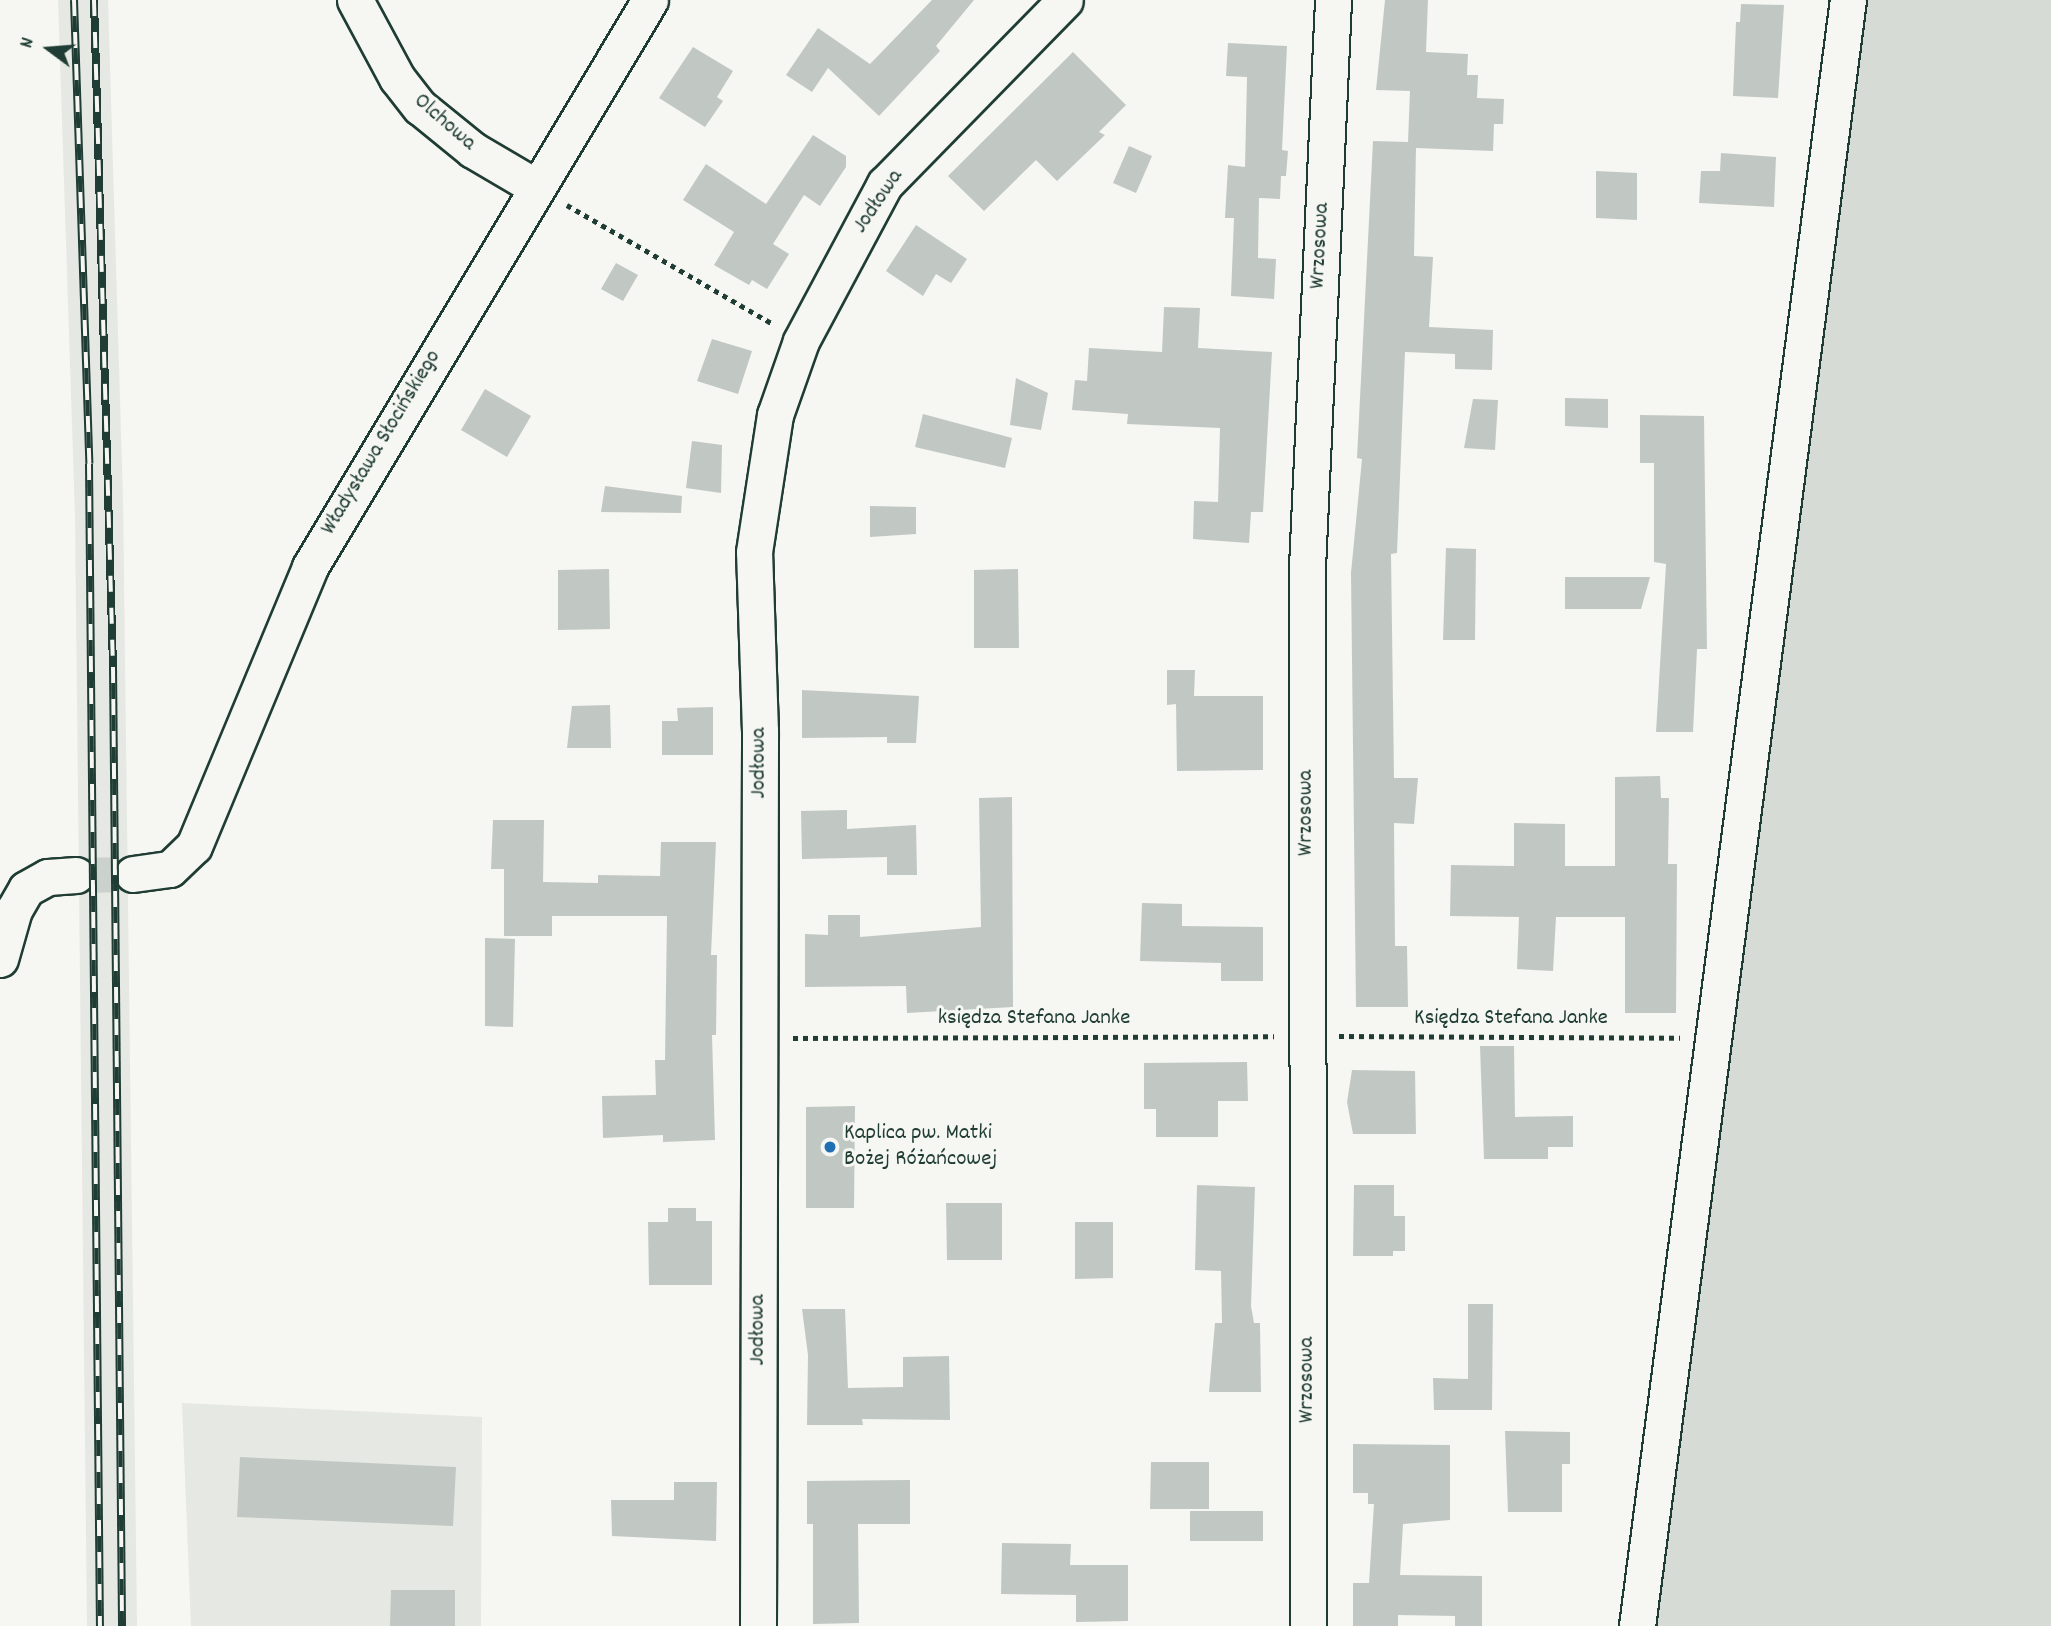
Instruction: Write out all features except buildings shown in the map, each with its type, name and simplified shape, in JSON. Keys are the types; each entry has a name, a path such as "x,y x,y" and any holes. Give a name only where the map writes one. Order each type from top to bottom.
{"street":[{"name":"Olchowa","path":"355,0 397,78 420,107 473,150 536,187"},
{"name":"Władysława Słocińskiego","path":"134,874 170,869 194,846 310,568 650,0"},
{"name":"Jodłowa","path":"758,1626 760,731 754,552 775,415 801,341 885,184 1065,0"},
{"name":"Wrzosowa","path":"1308,1626 1307,567 1333,0"},
{"path":"1637,1626 1848,0"},
{"path":"0,959 14,910 26,888 48,877 76,876"}],"path":[{"path":"536,187 801,341"},
{"name":"Księdza Stefana Janke","path":"1307,1036 1714,1038"},
{"name":"księdza Stefana Janke","path":"761,1038 1307,1036"}],"shaded area":[{"path":"58,0 108,0 123,500 137,1626 87,1626 75,515"},
{"path":"1849,0 2051,0 2051,1626 1626,1626"},
{"path":"182,1403 482,1417 481,1626 191,1626"}],"tunnel":[{"path":"76,875 133,874"}],"railway":[{"path":"74,0 89,464 100,1626"},
{"path":"94,0 113,667 122,1626"}],"place":[{"name":"Kaplica pw. Matki Bożej Różańcowej","path":"830,1147"}]}
